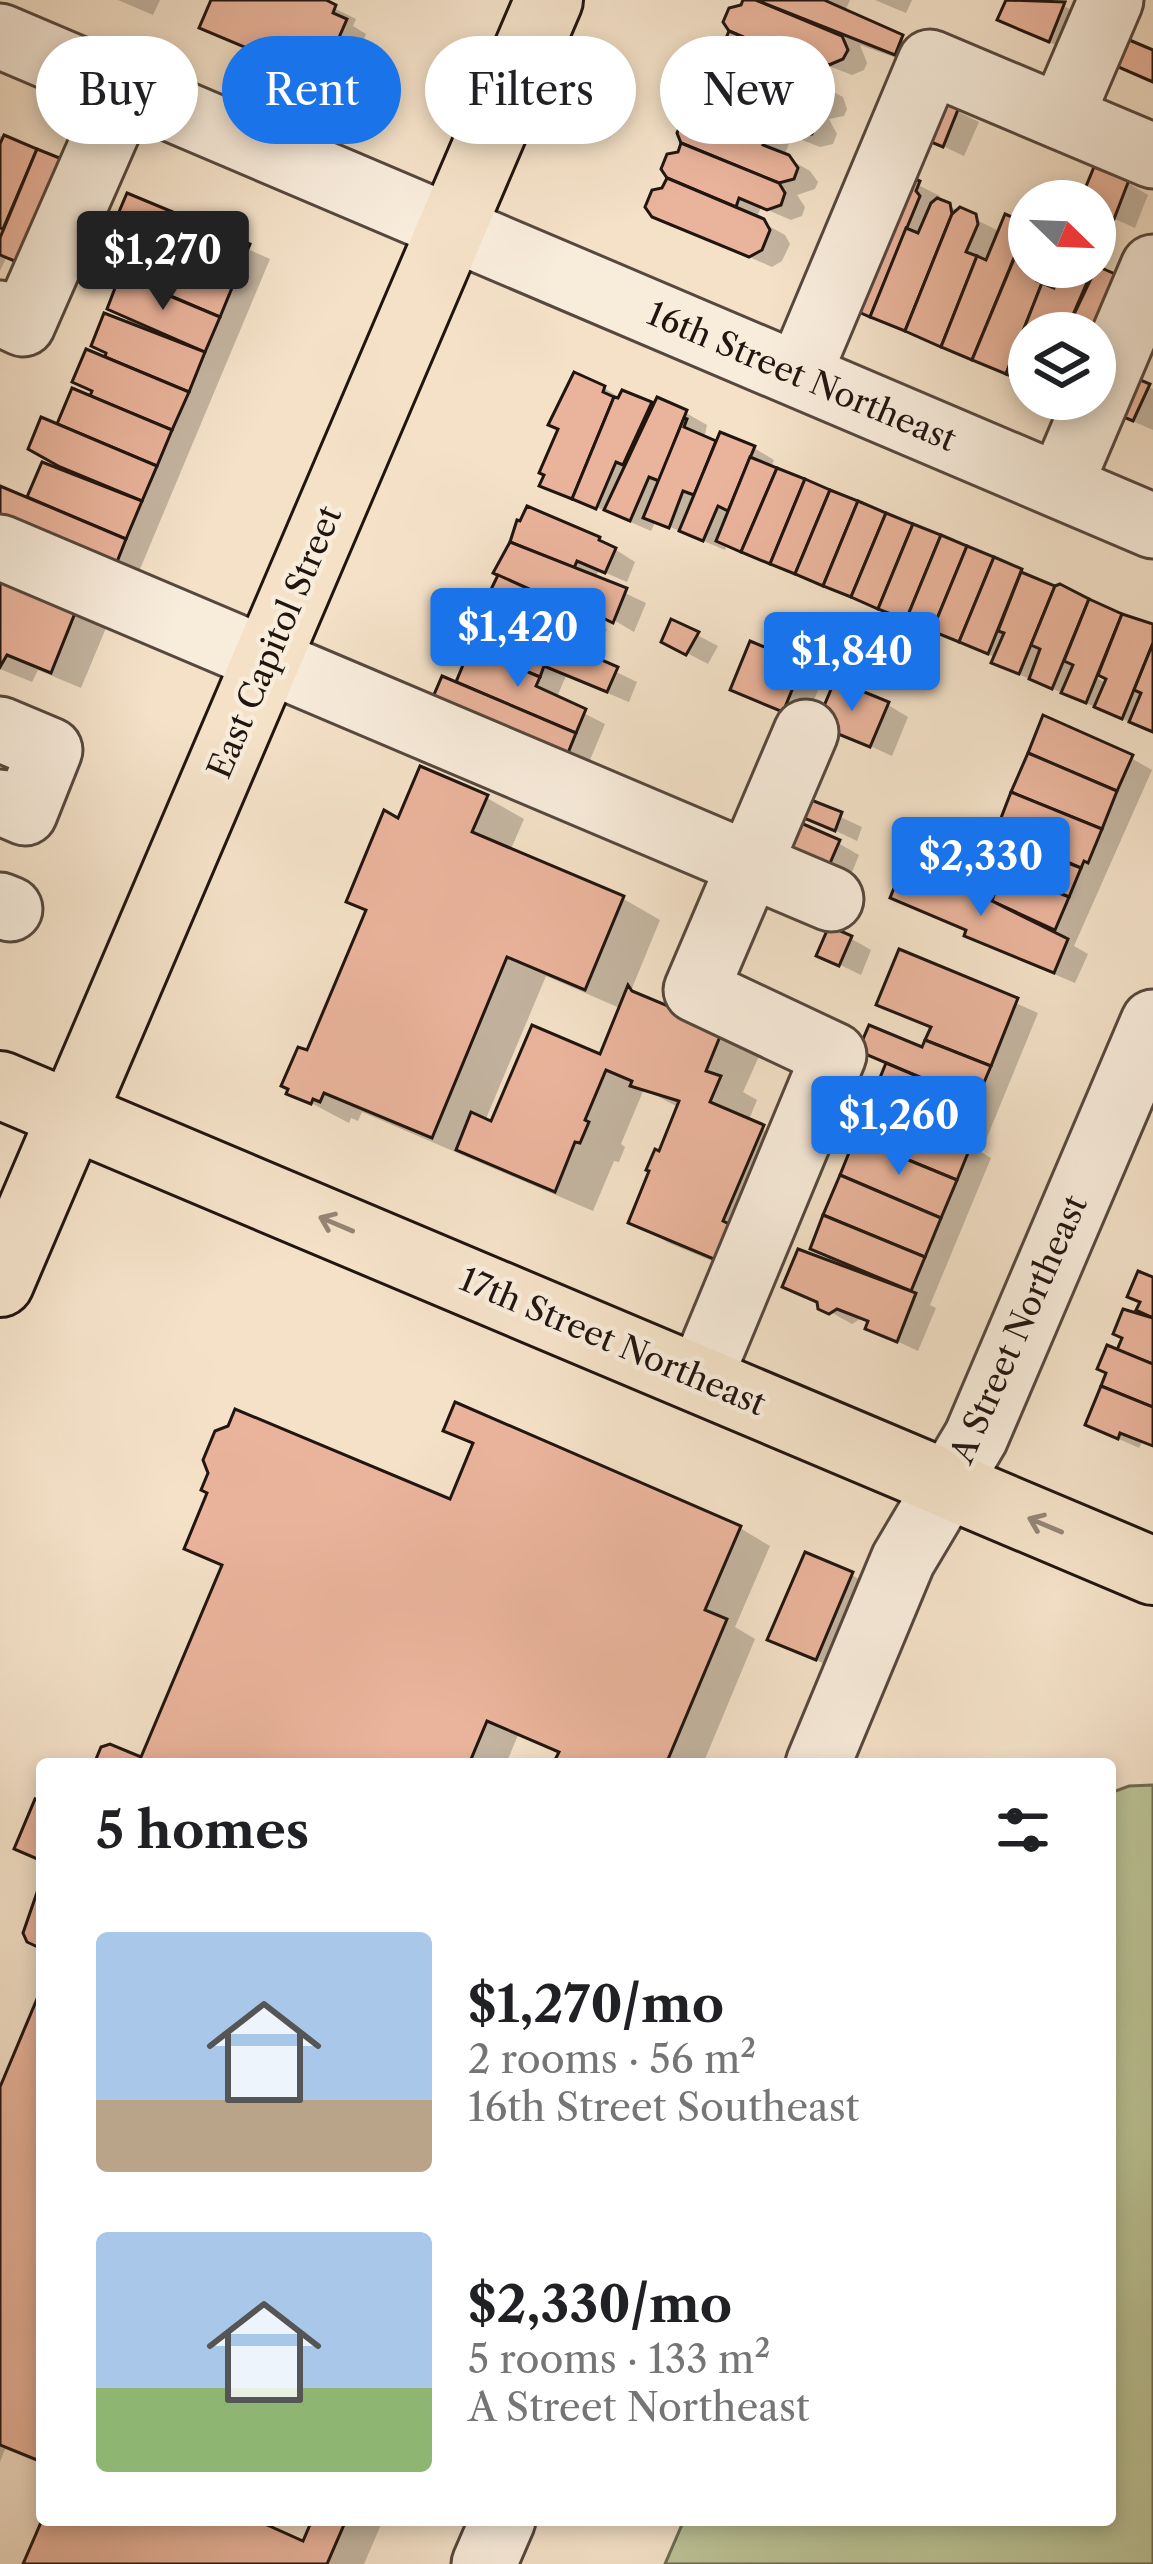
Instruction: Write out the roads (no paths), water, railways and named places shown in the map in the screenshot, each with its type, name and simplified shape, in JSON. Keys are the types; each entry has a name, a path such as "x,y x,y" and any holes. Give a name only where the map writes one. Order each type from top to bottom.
{"main road":[{"name":"East Capitol Street","path":"0,1283 549,0"},
{"name":"17th Street Northeast","path":"0,1085 1153,1570"}],"street":[{"path":"1061,116 1110,0 1153,19"},
{"name":"16th Street Northeast","path":"0,36 36,51"},
{"path":"799,374 930,62 1153,156"},
{"name":"16th Street Northeast","path":"198,119 1153,526"},
{"path":"0,313 23,323 102,144"},
{"path":"1060,487 1153,267"},
{"path":"0,547 831,899"},
{"path":"0,729 50,750 25,813 0,802"},
{"path":"700,1378 834,1055 696,990 806,732"},
{"name":"A Street Northeast","path":"821,1758 903,1561 976,1437 1153,1022"},
{"path":"484,2564 500,2526"}]}
